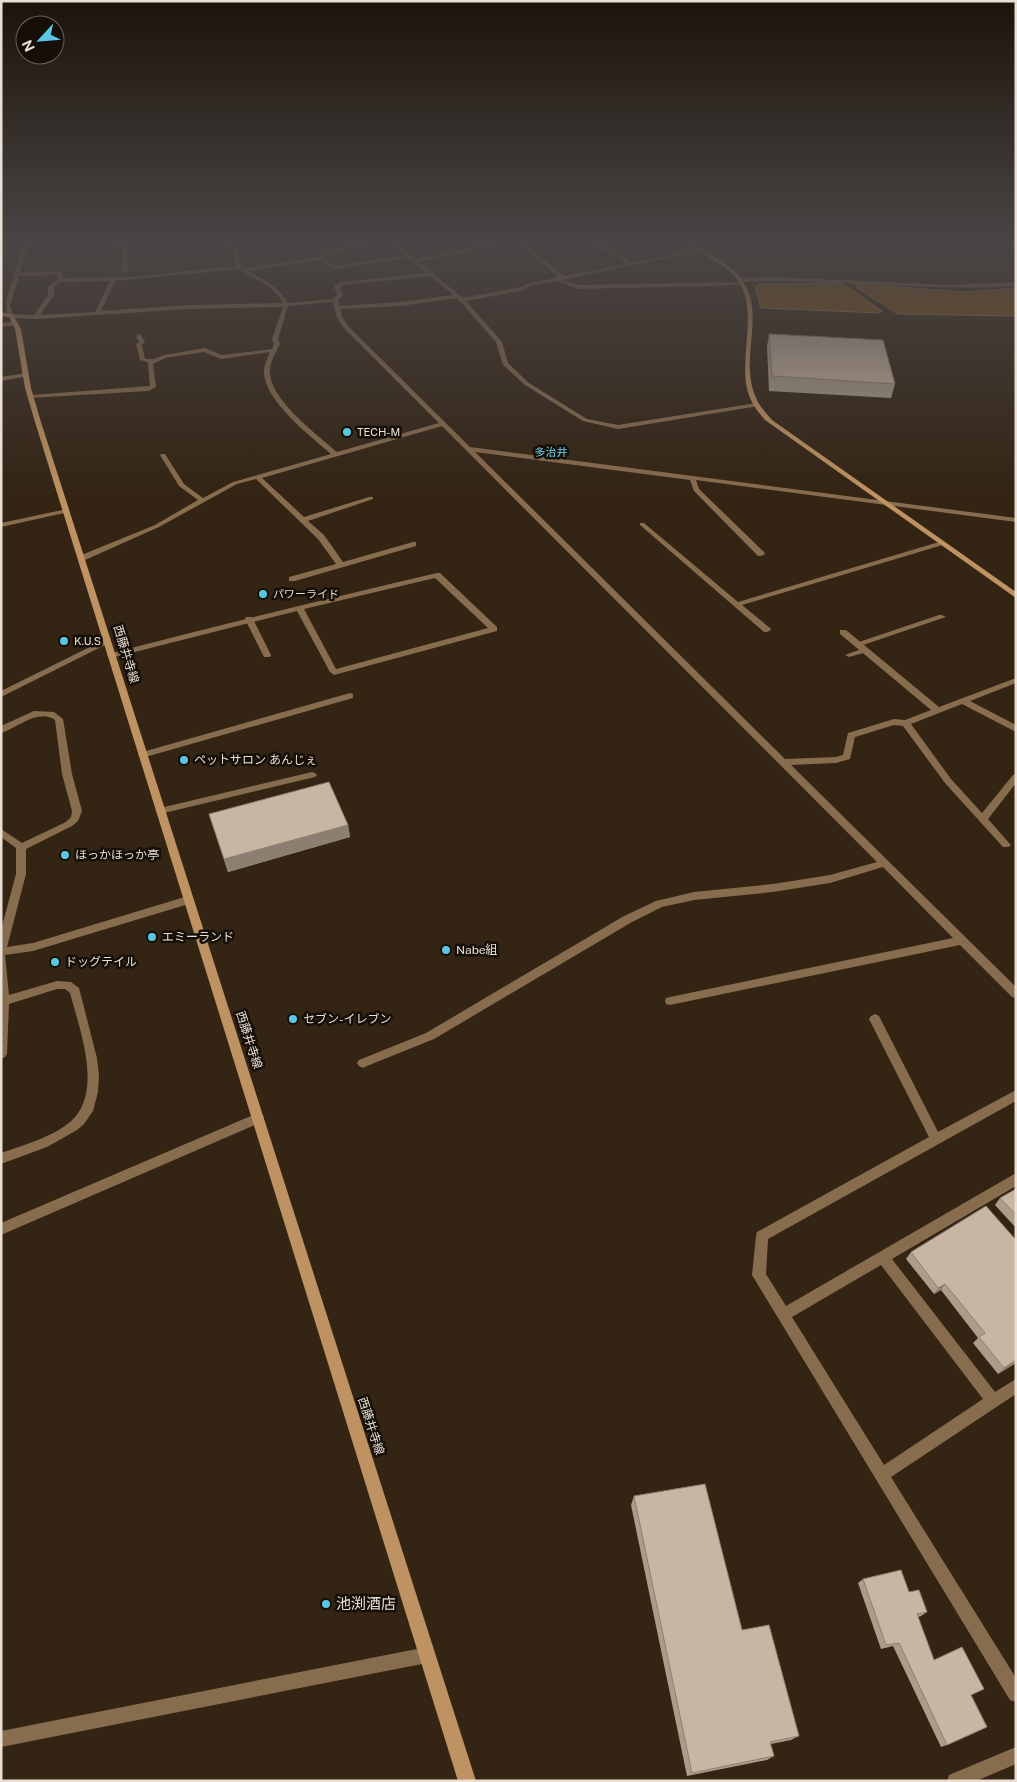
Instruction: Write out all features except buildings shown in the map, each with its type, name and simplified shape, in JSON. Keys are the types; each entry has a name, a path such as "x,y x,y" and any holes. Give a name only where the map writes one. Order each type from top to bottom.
{"main road":[{"name":"西藤井寺線","path":"16,327 31,397 82,558 106,642 467,1781"},
{"path":"749,327 749,386 757,405 770,421 1016,596"}],"street":[{"path":"279,327 275,339 277,344 266,372 270,384 283,404 335,454"},
{"path":"346,327 1016,994"},
{"path":"486,327 499,342 505,364 527,384 585,420 618,427 757,405"},
{"path":"139,336 142,342 139,344 143,360 152,361 205,350 221,357 229,357 274,350"},
{"path":"31,397 148,389 153,386 150,363 152,361"},
{"path":"1,379 26,375"},
{"path":"82,558 157,526 235,483 444,424"},
{"path":"470,449 694,480 1016,520"},
{"path":"163,455 181,484 202,500"},
{"path":"257,477 322,537 341,565"},
{"path":"694,480 696,490 761,554"},
{"path":"303,520 371,498"},
{"path":"1,525 67,511"},
{"path":"642,524 767,630"},
{"path":"292,579 413,544"},
{"path":"738,604 942,544"},
{"path":"111,656 249,620 437,575 494,629 334,672 300,608"},
{"path":"849,655 861,647 942,617"},
{"path":"249,620 267,655"},
{"path":"843,632 938,711"},
{"path":"1,694 106,642"},
{"path":"784,762 836,760 847,757 850,735 894,722 906,723 1016,680"},
{"path":"142,755 350,696"},
{"path":"963,701 1016,729"},
{"path":"1,730 34,714 54,715 59,719 67,774 77,811 75,818 69,824 21,847"},
{"path":"906,723 948,781 1006,845"},
{"path":"160,811 312,775"},
{"path":"982,819 1016,777"},
{"path":"1,832 21,847"},
{"path":"21,847 21,874 1,952 33,947 188,900"},
{"path":"363,1063 430,1036 628,918 660,904 694,896 774,888 830,879 886,863"},
{"path":"670,1001 963,940"},
{"path":"1,957 4,1001 1,1054"},
{"path":"1,1159 52,1139 80,1120 92,1098 95,1078 75,991 67,985 57,986 4,1001"},
{"path":"875,1019 936,1140"},
{"path":"1016,1095 762,1236 759,1275 1016,1694"},
{"path":"1,1230 258,1118"},
{"path":"783,1315 883,1258 984,1204 1016,1179"},
{"path":"883,1258 993,1401"},
{"path":"882,1475 1016,1386"},
{"path":"1,1740 427,1655"},
{"path":"954,1781 1016,1754"}],"place":[{"name":"TECH-M","path":"347,432"},
{"name":"パワーライド","path":"263,594"},
{"name":"K.U.S","path":"64,641"},
{"name":"ペットサロン あんじぇ","path":"184,760"},
{"name":"ほっかほっか亭","path":"65,855"},
{"name":"エミーランド","path":"152,937"},
{"name":"Nabe組","path":"446,950"},
{"name":"ドッグテイル","path":"55,962"},
{"name":"セブン-イレブン","path":"293,1019"},
{"name":"池渕酒店","path":"326,1604"}],"district":[{"name":"多治井","path":"551,452"}]}
